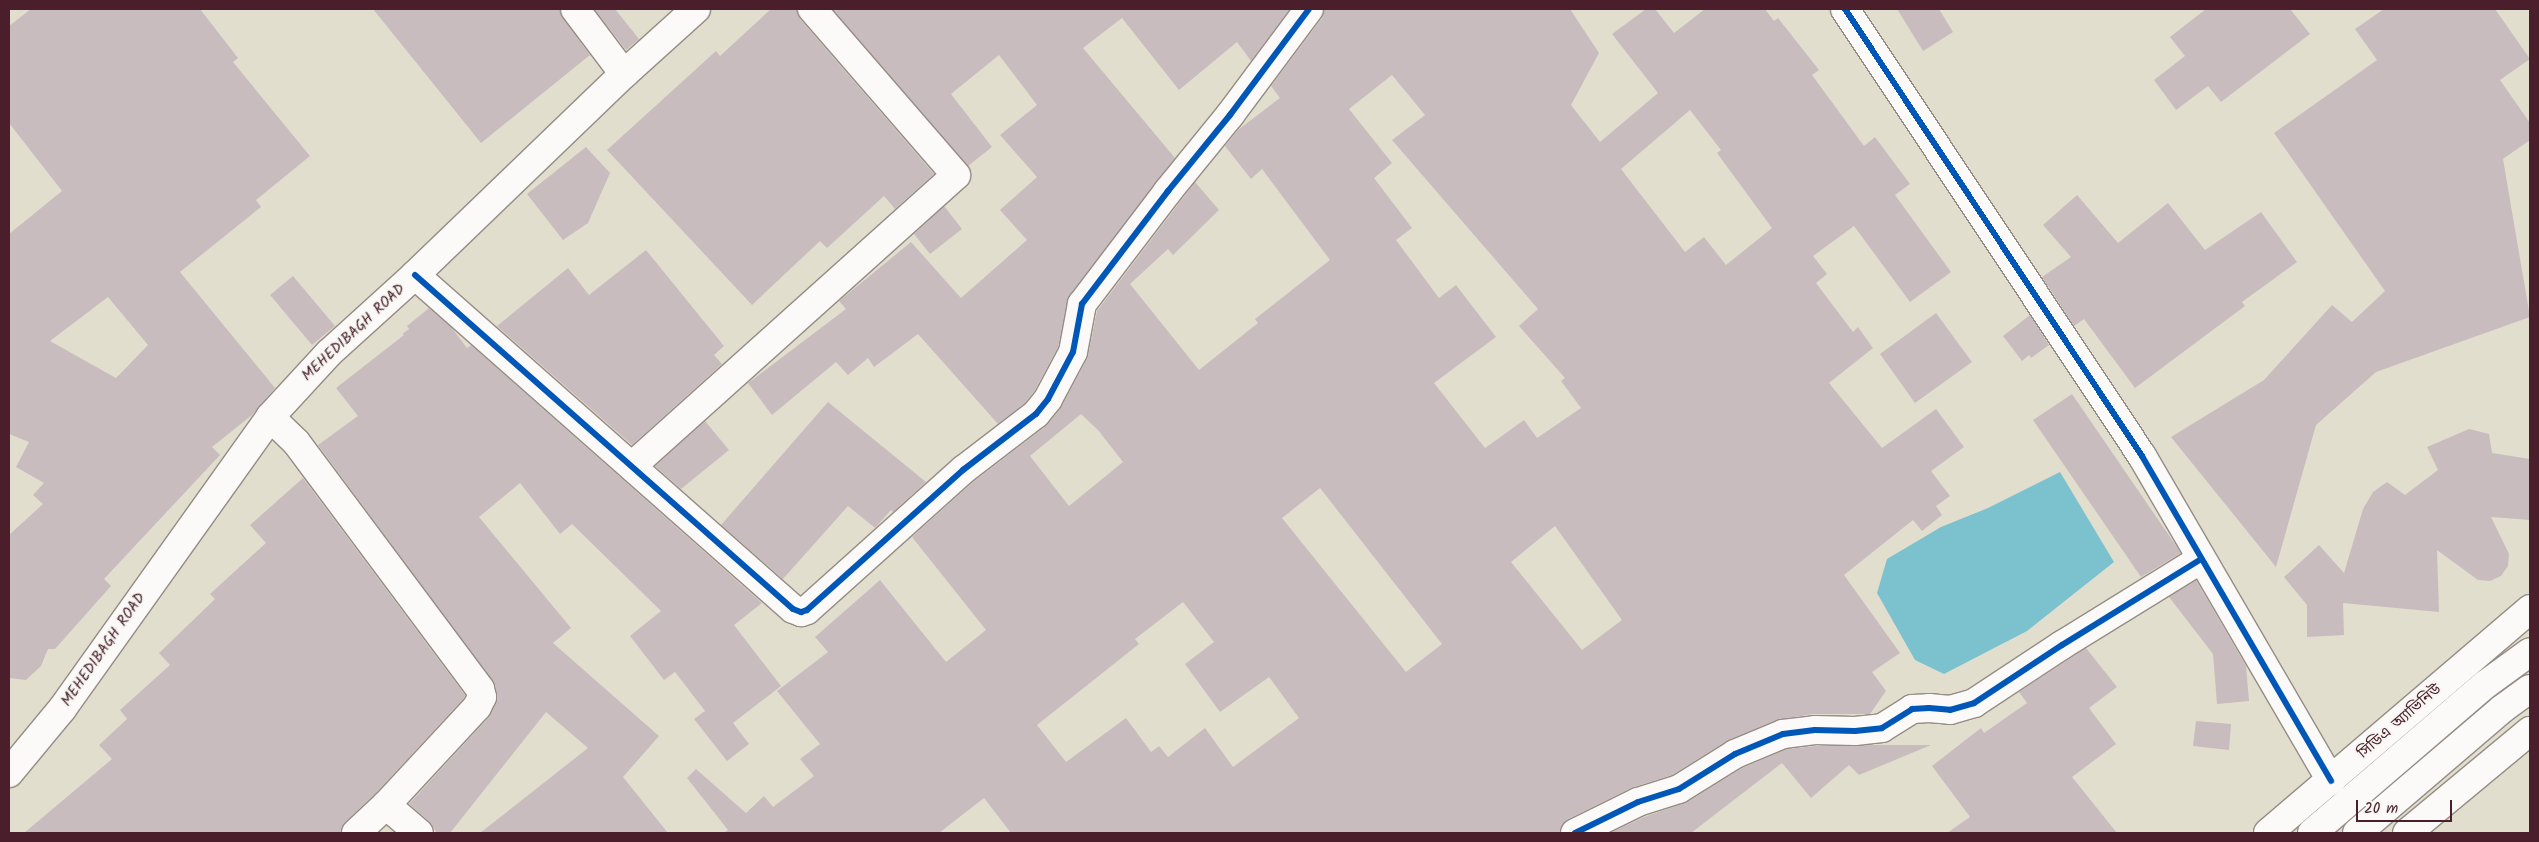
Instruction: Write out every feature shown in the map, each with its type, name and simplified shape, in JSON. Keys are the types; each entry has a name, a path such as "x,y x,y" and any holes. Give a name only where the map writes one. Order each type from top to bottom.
{"main road":[{"path":"575,9 624,74"},
{"name":"MEHEDIBAGH ROAD","path":"10,768 62,709 270,418 329,353 416,275 624,74 696,9"},
{"path":"632,466 956,175 812,9"},
{"path":"416,275 793,609 801,612 807,610 963,470 1036,414 1048,399 1073,352 1082,304 1168,191 1230,116 1309,9"},
{"path":"1845,9 2142,456 2332,781"},
{"path":"270,418 296,442 480,689 482,697 477,707 386,805 356,833"},
{"path":"1574,833 1638,802 1678,789 1735,754 1783,734 1815,730 1856,731 1882,728 1912,709 1950,710 1974,703 2062,645 2201,558"},
{"name":"সিডিএ অ্যাভিনিউ","path":"2269,833 2332,781 2530,609"},
{"path":"2312,833 2486,684 2530,652"},
{"path":"2357,833 2502,709 2530,689"},
{"path":"2407,833 2530,731"},
{"path":"2269,833 2387,769"},
{"path":"386,805 420,833"}],"water":[{"path":"2060,472 2114,562 2027,631 1944,674 1915,660 1877,593 1887,559 1941,527 1988,508"}],"building":[{"path":"31,9 200,9 238,58 233,62 310,156 256,200 261,207 180,272 275,388 252,415 212,447 220,455 104,579 111,586 55,649 48,649 41,666 26,680 9,678 9,535 43,504 33,495 44,483 16,467 29,442 9,434 9,234 62,191 9,123 9,26","holes":["108,297 148,345 116,378 50,341"]},
{"path":"373,9 560,9 563,18 590,55 481,143"},
{"path":"594,9 615,9 639,39 626,50"},
{"path":"771,9 797,9 800,19 934,174 895,209 884,196 827,248 820,241 752,305 607,150 716,51 720,56"},
{"path":"832,9 1290,9 1251,61 1237,42 1179,90 1122,18 1083,48 1175,158 1070,295 1058,347 1035,390 1025,403 998,424 918,334 874,367 868,358 848,375 836,362 772,415 748,383 846,309 839,301 911,242 961,298 1027,240 1000,210 1037,177 1000,135 1037,105 999,55 951,94 992,147 968,166"},
{"path":"1324,9 1570,9 1599,53 1571,105 1600,142 1658,93 1612,34 1646,9 1655,9 1674,33 1705,9 1765,9 1774,21 1778,18 1819,70 1812,75 1864,146 1875,137 1910,184 1895,195 1951,272 1910,302 1854,226 1813,256 1827,274 1816,283 1853,332 1858,327 1873,348 1829,383 1882,448 1936,409 1964,447 1931,471 1950,496 1936,506 1942,515 1922,531 1913,520 1844,575 1900,653 1872,672 1886,691 1870,714 1813,714 1777,720 1727,741 1672,775 1631,788 1568,819 1562,825 1560,833 1011,833 984,798 939,833 724,833 728,830 687,778 696,769 746,813 764,796 773,807 814,776 800,759 820,744 777,691 828,652 815,637 880,580 946,662 986,630 912,537 973,482 1046,426 1060,409 1087,359 1097,311 1195,182 1219,210 1173,255 1168,249 1130,284 1199,370 1258,323 1255,319 1330,260 1262,169 1251,179 1225,146 1238,130 1280,98 1271,86 1322,18","holes":["1392,75 1425,115 1392,140 1538,309 1519,326 1565,378 1561,381 1581,408 1537,438 1524,420 1485,448 1434,383 1496,337 1456,285 1439,298 1396,240 1412,228 1374,178 1392,163 1349,109","1690,110 1721,150 1717,153 1772,228 1726,265 1704,237 1685,252 1621,169","1081,414 1098,430 1123,462 1069,506 1030,456","1320,488 1442,644 1406,672 1282,518","1555,526 1622,620 1582,650 1511,562","1183,602 1214,642 1185,664 1220,712 1269,677 1299,718 1233,767 1205,728 1168,757 1159,746 1151,752 1126,718 1066,762 1037,725 1139,644 1135,639"]},
{"path":"1897,9 1939,9 1953,32 1923,51"},
{"path":"2206,9 2290,9 2310,34 2221,102 2208,86 2176,110 2154,80 2185,56 2170,37"},
{"path":"2384,9 2495,9 2530,59 2500,80 2530,123 2530,140 2503,159 2530,317 2376,372 2316,425 2276,567 2171,437 2264,380 2332,305 2352,322 2385,291 2274,133 2377,60 2355,29"},
{"path":"586,147 610,173 588,223 563,240 527,194"},
{"path":"2077,195 2118,243 2168,203 2205,250 2261,212 2297,262 2242,302 2245,306 2135,388 2084,319 2074,326 2042,277 2071,257 2043,225"},
{"path":"944,206 962,229 930,254 914,234"},
{"path":"646,250 724,346 714,355 722,364 632,445 497,326 568,268 589,295"},
{"path":"293,276 335,326 312,345 270,295"},
{"path":"429,308 451,327 467,348 471,345 762,603 734,625 781,686 733,723 749,744 727,761 694,719 705,711 675,672 664,680 630,636 661,611 572,524 560,534 520,483 479,517 571,628 553,643 659,736 623,777 668,833 480,833 588,748 546,712 450,833 437,833 429,821 409,804 489,717 496,703 495,685 318,445 358,416 336,388 404,335 402,334 409,329 407,326"},
{"path":"1936,313 1972,362 1915,403 1880,354"},
{"path":"2030,315 2049,345 2031,358 2029,355 2022,361 2003,336"},
{"path":"2072,394 2181,553 2141,577 2033,420"},
{"path":"828,402 926,482 893,512 891,510 875,528 848,506 783,579 721,525"},
{"path":"705,421 729,450 681,489 655,466"},
{"path":"2469,429 2489,434 2492,453 2530,459 2530,520 2491,517 2509,554 2508,566 2501,576 2490,581 2478,580 2437,550 2439,612 2343,603 2344,635 2307,637 2307,605 2284,577 2319,545 2344,573 2363,509 2373,492 2387,482 2405,495 2438,470 2427,447"},
{"path":"303,478 465,695 464,698 375,794 345,822 341,833 24,833 112,759 99,745 127,719 120,710 170,665 159,653 215,599 210,594 266,543 250,525"},
{"path":"2196,580 2246,666 2249,701 2217,704 2213,654 2169,597"},
{"path":"2086,648 2117,687 2089,708 2116,744 2072,777 2117,833 1947,833 1970,817 1932,766 1981,728 1984,733 2027,703 2019,692"},
{"path":"2196,721 2231,724 2229,750 2193,746"},
{"path":"1931,745 1859,775 1849,765 1811,798 1782,763 1691,833 1610,833 1644,817 1687,802 1742,768 1787,749 1816,746"}],"cycle path":[{"path":"415,275 793,609 801,612 807,610 963,470 1036,414 1048,399 1073,352 1082,304 1168,191 1230,115 1309,9"},
{"path":"1845,9 2142,456 2331,781"},
{"path":"1575,833 1638,802 1679,789 1735,754 1783,734 1815,730 1855,731 1882,728 1912,709 1950,710 1974,703 2062,645 2201,559"}]}
